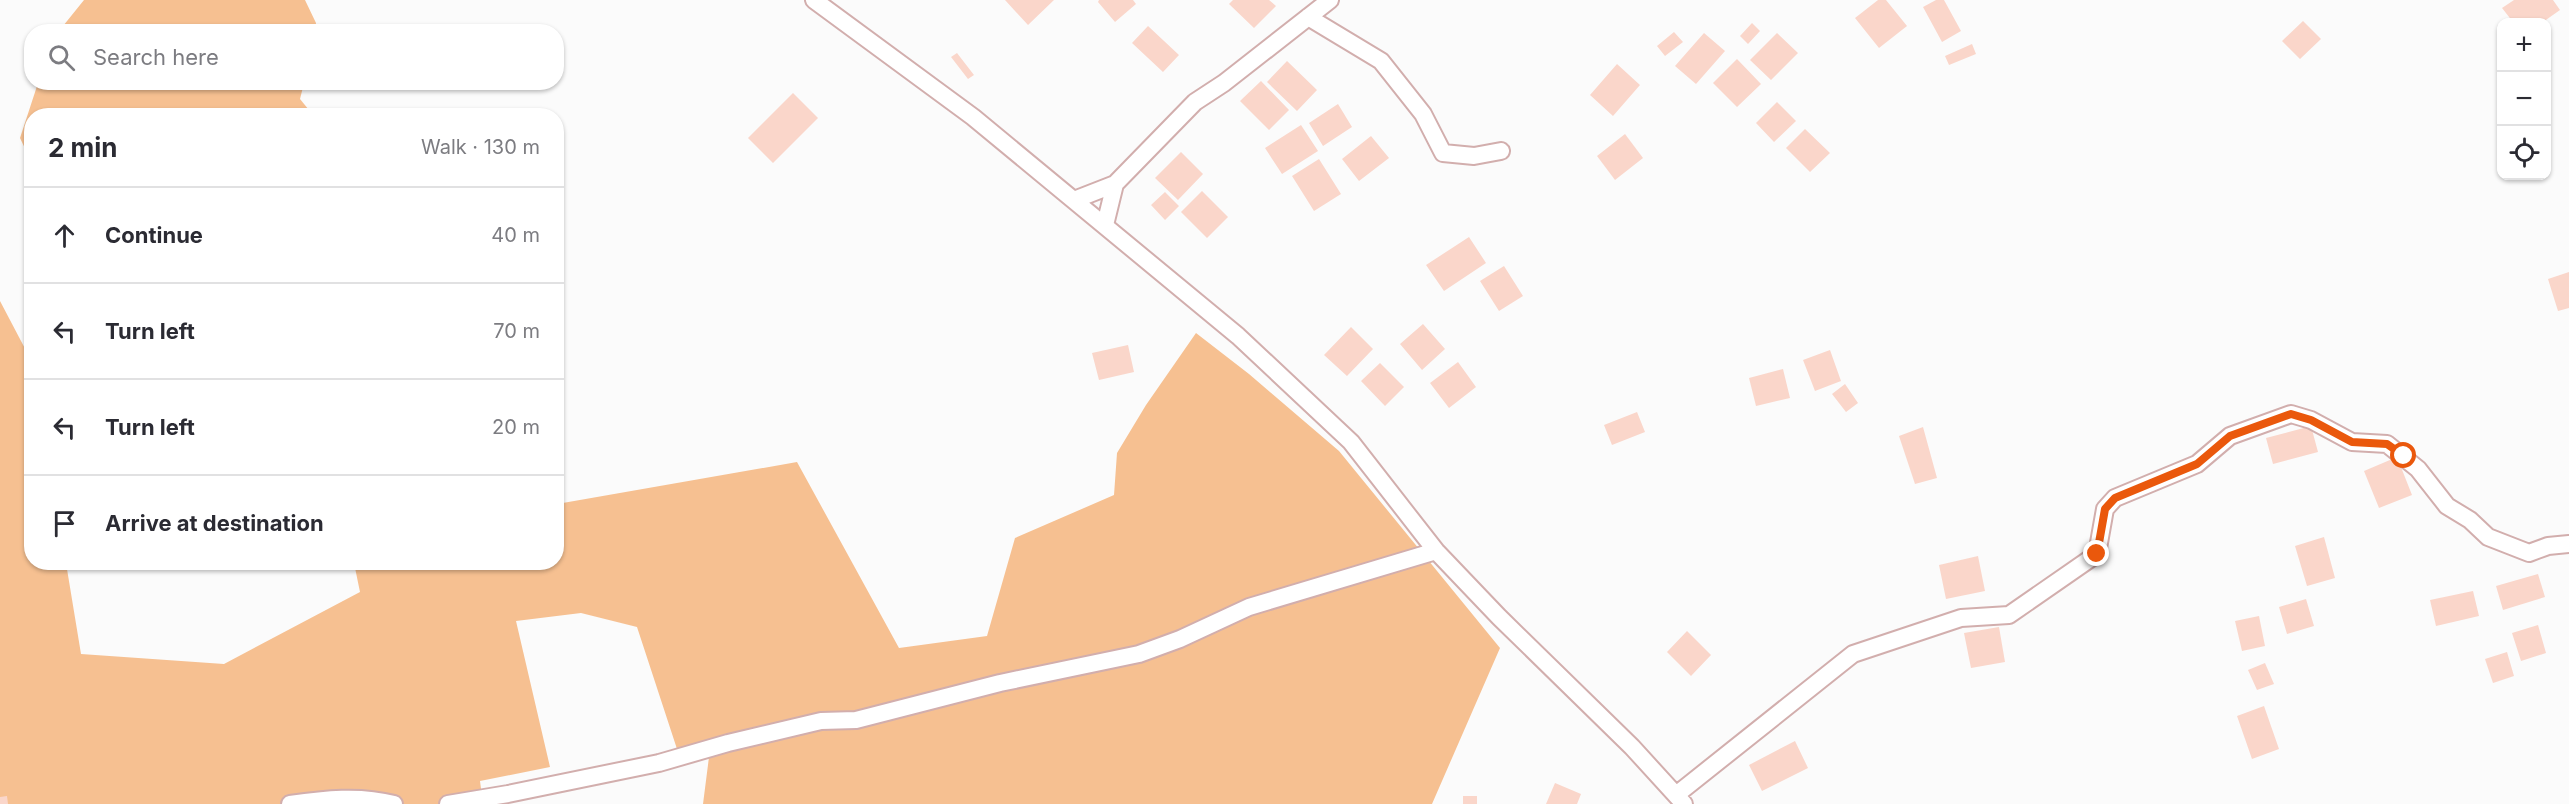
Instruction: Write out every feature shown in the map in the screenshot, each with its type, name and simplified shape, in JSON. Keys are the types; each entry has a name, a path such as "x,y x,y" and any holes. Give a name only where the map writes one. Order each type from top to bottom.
{"street":[{"path":"814,0 973,117 1238,336 1351,442 1436,551 1499,617 1632,747 1680,800 1853,654 1961,618 2008,615 2097,554 2105,509 2115,498 2197,464 2230,436 2291,414 2311,420 2352,442 2387,444 2418,469 2447,506 2470,520 2488,537 2529,553 2548,546 2569,544"},
{"path":"1074,200 1114,184 1195,102 1224,83 1330,0"},
{"path":"1308,17 1381,62 1422,114 1443,153 1474,156 1501,151"},
{"path":"1105,225 1114,184"},
{"path":"448,804 659,763 728,742 821,721 856,720 1000,683 1138,654 1180,639 1249,607 1436,551"},
{"path":"290,804 325,799 362,799 394,804"}],"shaded area":[{"path":"84,0 305,0 316,23 316,24 65,24"},
{"path":"36,90 302,90 300,99 307,108 30,108"},
{"path":"24,126 24,146 20,138"},
{"path":"0,301 24,347 24,570 67,570 81,654 224,664 360,592 355,570 564,570 564,503 797,462 899,648 987,636 1015,538 1114,495 1117,453 1146,405 1196,333 1249,374 1339,451 1500,648 1432,804 703,804 709,757 677,749 637,627 581,613 516,621 550,767 480,781 483,804 0,804"}],"building":[{"path":"1005,0 1054,0 1028,25"},
{"path":"1099,0 1133,0 1136,4 1115,22 1098,2"},
{"path":"1233,0 1269,0 1276,6 1254,28 1229,4"},
{"path":"1878,0 1886,0 1907,26 1879,48 1855,18"},
{"path":"1936,0 1944,0 1961,31 1942,42 1923,7"},
{"path":"2514,0 2553,0 2560,10 2549,18 2510,18 2502,8"},
{"path":"2303,21 2321,39 2300,59 2282,41"},
{"path":"1752,23 1760,31 1748,44 1740,36"},
{"path":"1148,26 1179,55 1163,72 1132,43"},
{"path":"1674,32 1683,42 1665,56 1657,46"},
{"path":"1704,33 1725,51 1696,84 1675,66"},
{"path":"1777,33 1798,53 1771,80 1750,60"},
{"path":"1972,44 1976,54 1949,65 1945,56"},
{"path":"957,53 974,75 968,79 951,57"},
{"path":"1737,59 1761,84 1737,107 1713,83"},
{"path":"1287,61 1317,90 1297,111 1267,82"},
{"path":"1617,64 1640,85 1613,116 1590,95"},
{"path":"1261,81 1289,110 1269,130 1240,101"},
{"path":"793,93 818,118 773,163 748,138"},
{"path":"1777,102 1796,121 1774,142 1756,123"},
{"path":"1338,104 1352,127 1323,146 1309,123"},
{"path":"1301,125 1318,151 1282,174 1265,148"},
{"path":"1805,129 1830,153 1810,172 1786,148"},
{"path":"1625,134 1643,158 1615,180 1597,156"},
{"path":"1371,136 1389,158 1359,181 1342,159"},
{"path":"1181,152 1203,174 1178,200 1155,178"},
{"path":"1319,159 1341,194 1314,211 1292,176"},
{"path":"1202,191 1228,217 1207,238 1181,212"},
{"path":"1165,192 1179,206 1165,220 1151,205"},
{"path":"1469,237 1486,263 1444,291 1426,265"},
{"path":"1504,266 1523,296 1499,311 1480,281"},
{"path":"2569,272 2569,308 2558,311 2548,279"},
{"path":"1423,324 1445,349 1422,370 1400,344"},
{"path":"1351,327 1373,349 1347,376 1324,355"},
{"path":"1128,345 1134,372 1099,380 1092,353"},
{"path":"1830,350 1841,381 1815,391 1803,360"},
{"path":"1458,362 1476,387 1449,408 1430,383"},
{"path":"1380,363 1404,387 1385,406 1361,381"},
{"path":"1783,369 1790,398 1756,406 1749,378"},
{"path":"1845,384 1858,403 1846,412 1832,394"},
{"path":"1637,412 1645,432 1612,445 1604,425"},
{"path":"2311,426 2318,452 2273,464 2266,438"},
{"path":"1923,427 1937,478 1915,484 1899,436"},
{"path":"2397,457 2412,495 2379,508 2364,471"},
{"path":"2324,537 2335,578 2307,586 2295,546"},
{"path":"1978,556 1985,591 1946,599 1939,565"},
{"path":"2538,574 2545,597 2503,610 2496,586"},
{"path":"2473,591 2479,616 2436,626 2430,600"},
{"path":"2306,599 2314,626 2287,634 2279,607"},
{"path":"2259,616 2265,646 2242,651 2235,621"},
{"path":"2538,625 2546,653 2521,661 2512,633"},
{"path":"1999,627 2005,662 1971,668 1964,633"},
{"path":"1687,631 1711,655 1691,676 1667,652"},
{"path":"2507,652 2514,676 2493,683 2485,659"},
{"path":"2265,663 2274,684 2257,690 2248,670"},
{"path":"2264,706 2279,749 2252,759 2237,716"},
{"path":"1795,741 1808,768 1762,791 1749,765"},
{"path":"1555,783 1581,794 1577,804 1546,804"},
{"path":"7,796 8,804 0,804 0,797"},
{"path":"1463,796 1477,796 1477,804 1463,804"}],"route":[{"path":"2097,554 2105,509 2115,498 2197,464 2230,436 2291,414 2311,420 2352,442 2387,444 2404,456"}]}
